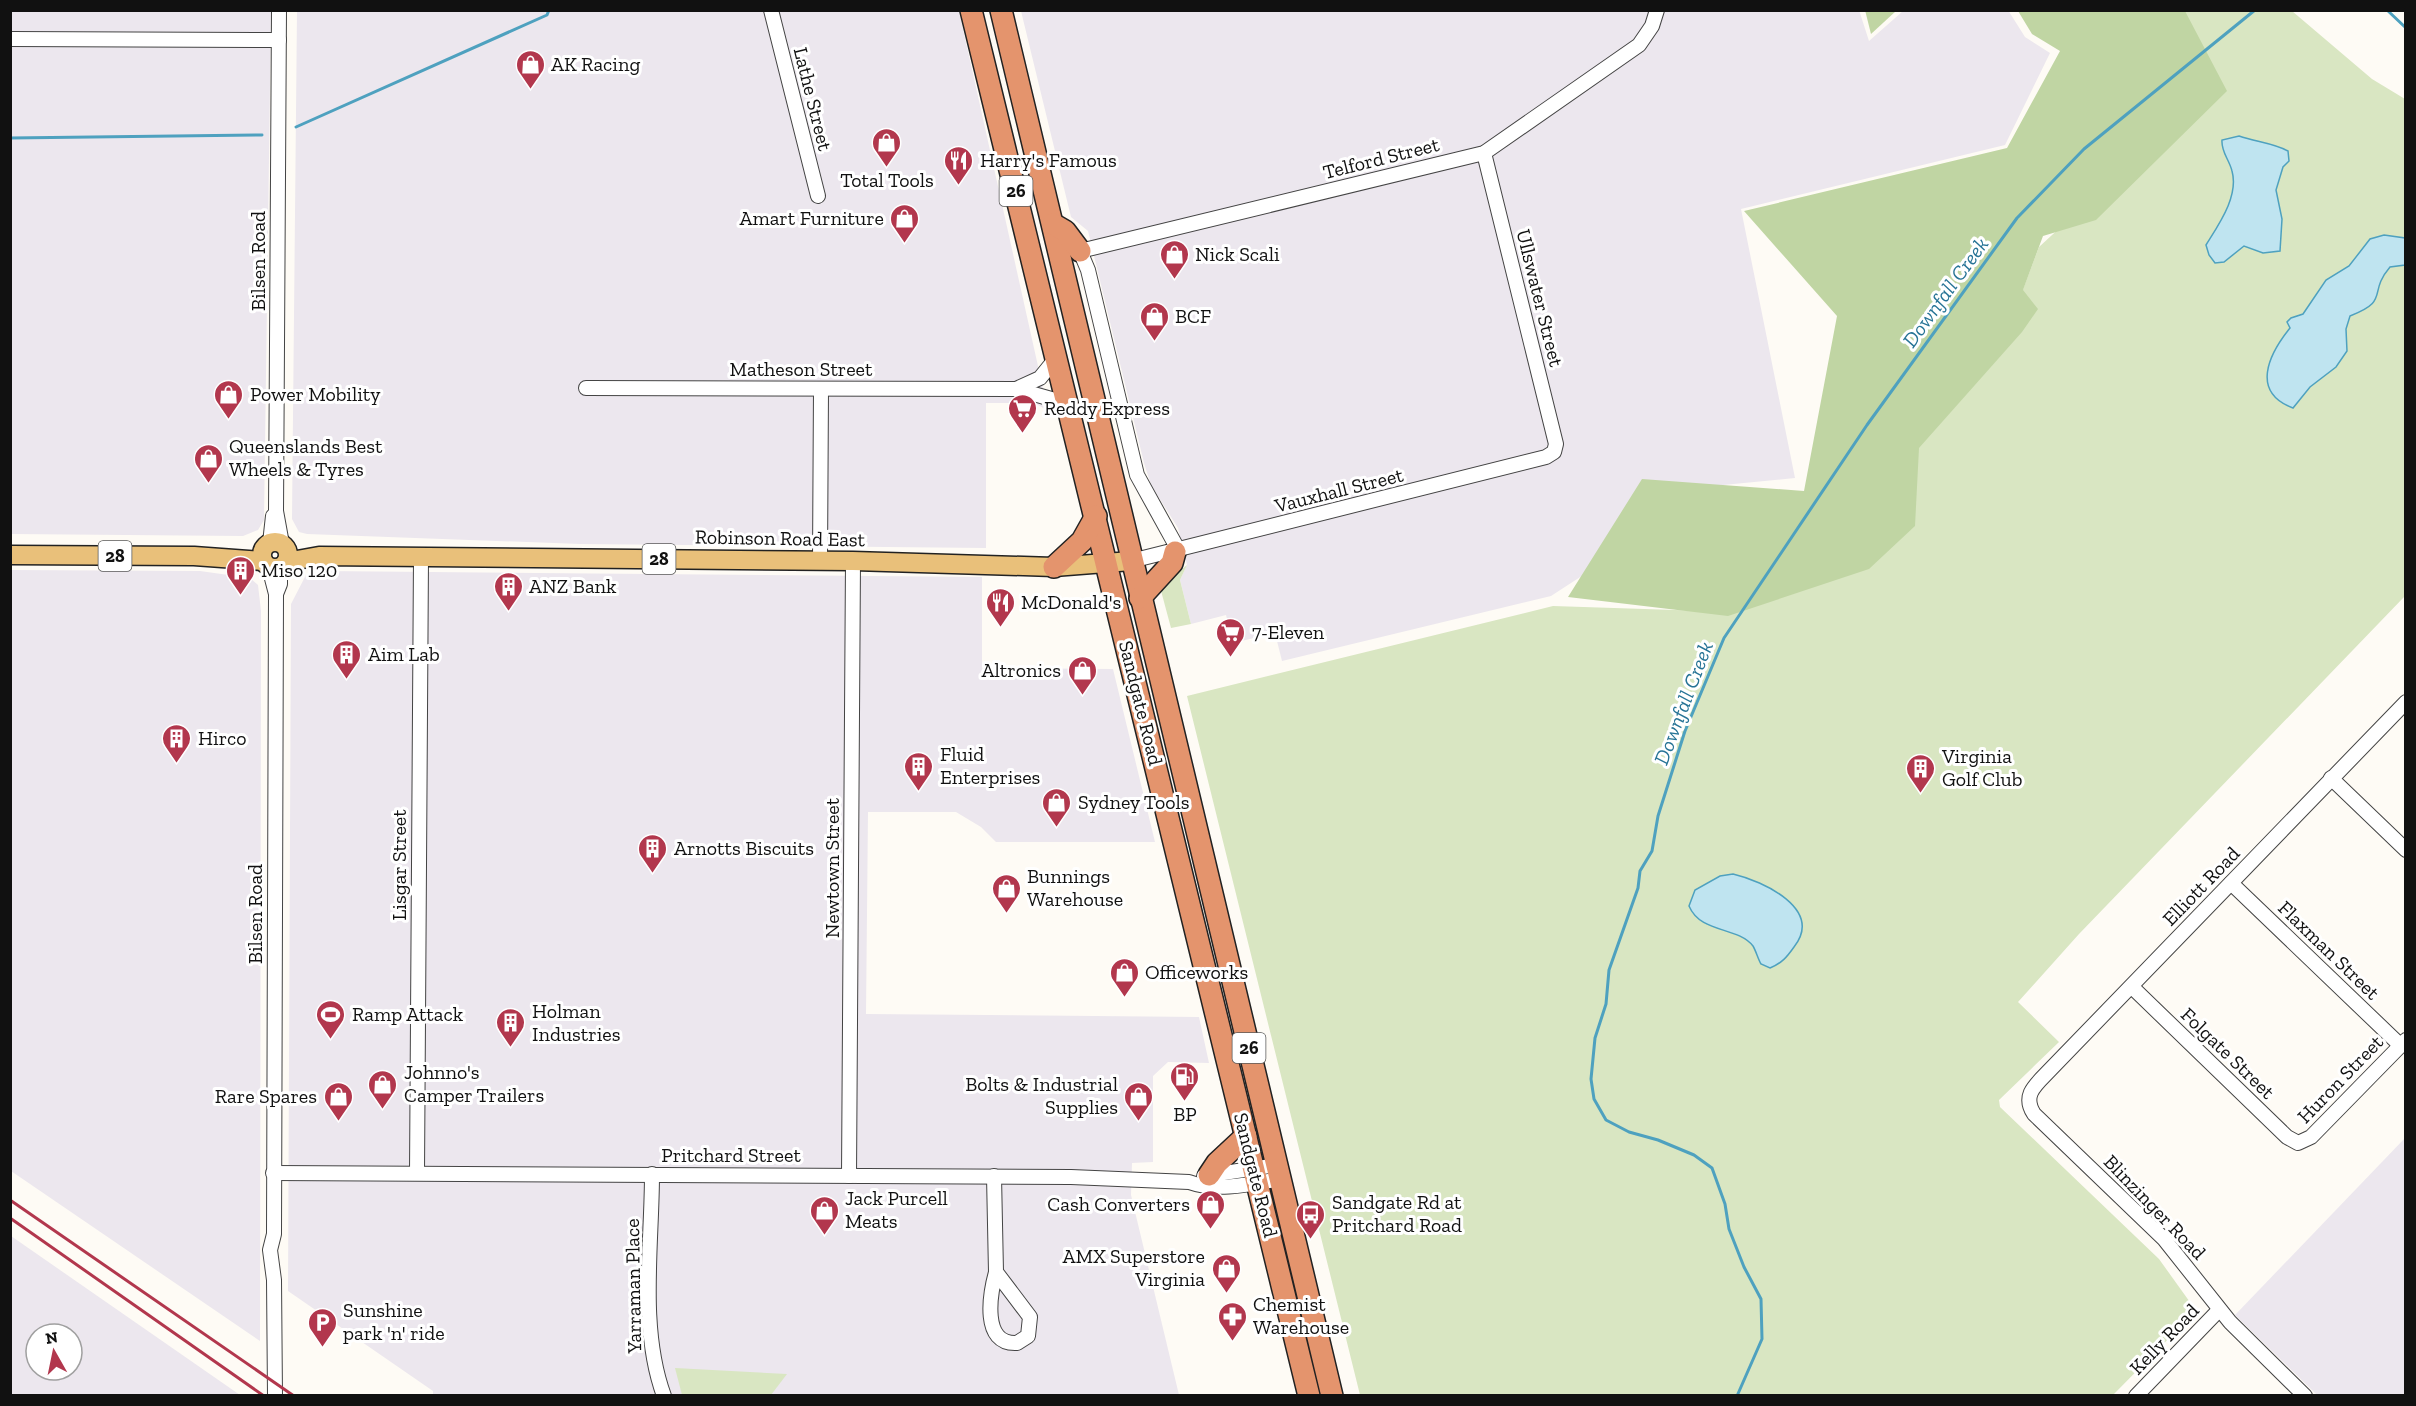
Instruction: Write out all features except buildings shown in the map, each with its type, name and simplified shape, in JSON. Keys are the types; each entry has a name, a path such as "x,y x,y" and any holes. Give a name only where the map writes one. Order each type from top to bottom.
{"highway":[{"name":"Sandgate Road","path":"971,10 1309,1395"},
{"name":"Sandgate Road","path":"1001,10 1332,1395"},
{"path":"1053,224 1065,231 1080,251"},
{"path":"1054,567 1082,541 1096,516"},
{"path":"1140,598 1172,563 1177,551"},
{"path":"1209,1175 1217,1163 1246,1136"}],"main road":[{"name":"Robinson Road East","path":"10,555 220,557 238,561 310,551 319,555 853,561 1054,567 1131,561"}],"street":[{"name":"Bilsen Road","path":"275,1395 274,1280 270,1250 274,1234 276,594 280,584 272,519 276,511 279,10"},
{"name":"Lathe Street","path":"771,10 818,196"},
{"name":"Telford Street","path":"1080,251 1484,153 1638,45 1652,26 1657,10"},
{"path":"10,39 279,40"},
{"name":"Ullswater Street","path":"1484,153 1557,444 1554,452"},
{"path":"1080,251 1088,270 1137,475 1177,551"},
{"name":"Matheson Street","path":"1016,389 1040,378 1057,357"},
{"name":"Matheson Street","path":"586,388 1016,389 1069,404"},
{"path":"820,561 821,389"},
{"name":"Vauxhall Street","path":"1131,561 1546,458 1554,452"},
{"name":"Lisgar Street","path":"417,1173 418,720 421,557"},
{"name":"Newtown Street","path":"849,1176 853,561"},
{"name":"Elliott Road","path":"2029,1098 2034,1086 2406,702"},
{"path":"2331,778 2406,850"},
{"name":"Flaxman Street","path":"2231,883 2403,1043"},
{"name":"Folgate Street","path":"2132,987 2287,1137 2300,1143"},
{"name":"Huron Street","path":"2300,1143 2311,1137 2403,1043"},
{"name":"Blinzinger Road","path":"2029,1098 2034,1114 2164,1239 2219,1310 2305,1395"},
{"name":"Pritchard Street","path":"273,1173 994,1176 1188,1182 1199,1186 1220,1186 1279,1172"},
{"name":"Yarraman Place","path":"652,1174 650,1330 655,1366 664,1395"},
{"name":"Pritchard Street","path":"1188,1182 1199,1176 1209,1175 1256,1176"},
{"path":"994,1176 996,1272 992,1287 993,1329 1000,1340 1017,1343 1028,1335 1030,1317 996,1272"},
{"name":"Kelly Road","path":"2136,1395 2219,1310"}],"shaded area":[{"path":"1859,10 1869,41 1903,11 2008,10 2025,37 2050,53 2005,145 1741,209 1795,478 1682,489 1611,557 1551,596 1282,661 1275,633 1233,643 1226,615 1191,624 1180,580 1187,565 1178,528 1151,485 1144,463 1088,231 1071,217 1021,11"},
{"path":"11,11 271,11 264,520 258,530 243,536 11,534"},
{"path":"297,11 959,11 1048,411 1035,403 986,403 986,548 580,544 299,532 292,519"},
{"path":"11,570 200,571 250,578 258,585 261,611 260,1341 11,1171"},
{"path":"323,571 982,577 982,668 1113,669 1155,842 996,842 981,827 956,812 868,812 866,1014 1199,1017 1209,1063 1168,1062 1153,1076 1153,1162 1132,1163 1131,1195 1179,1395 433,1395 433,1391 288,1291 291,604 306,575"},
{"path":"2405,1138 2405,1395 2317,1395 2235,1315"},
{"path":"10,1236 11,1236 240,1395 11,1395"}],"green space":[{"path":"1865,10 1896,10 1896,11 1871,34"},
{"path":"2018,11 2185,11 2227,91 2096,220 2043,236 2023,290 2038,309 2022,332 1919,448 1915,526 1869,569 1728,616 1568,597 1642,479 1804,491 1837,316 1744,211 2007,148 2060,51 2032,34"},
{"name":"Virginia Golf Club","path":"2041,11 2292,11 2372,79 2405,99 2405,596 2079,934 2018,1002 2059,1042 1999,1100 2000,1107 2159,1259 2192,1305 2188,1319 2113,1395 1360,1395 1187,696 1553,606 1736,612 1901,422 2002,345 2039,247 2192,106"},
{"path":"1187,565 1180,580 1191,624 1171,628 1160,587"},
{"path":"675,1368 787,1374 771,1395 682,1395"}],"water":[{"path":"2239,136 2288,151 2289,161 2283,167 2276,190 2282,219 2280,251 2263,253 2244,246 2224,262 2215,263 2206,245 2226,210 2233,190 2232,171 2222,140"},
{"path":"2384,235 2405,238 2405,265 2390,267 2383,276 2375,301 2350,316 2346,329 2347,351 2336,367 2310,387 2293,408 2280,401 2271,392 2268,372 2276,349 2290,328 2287,322 2303,314 2326,280 2349,266 2370,239"},
{"path":"1733,874 1773,890 1796,909 1801,921 1801,933 1794,947 1784,959 1770,968 1761,964 1753,946 1746,940 1710,926 1695,915 1689,906 1695,890 1720,876"}],"waterway":[{"path":"296,127 547,15 549,10"},
{"name":"Downfall Creek","path":"1737,1396 1762,1339 1761,1299 1744,1267 1729,1229 1725,1204 1712,1168 1694,1155 1658,1140 1629,1132 1606,1120 1594,1099 1591,1079 1595,1038 1606,1004 1609,970 1638,888 1640,871 1652,851 1658,816 1685,731 1724,638 1867,425 2017,218 2084,149 2255,10"},
{"path":"2387,10 2406,28"},
{"path":"10,138 262,135"}],"railway":[{"path":"10,1200 294,1396"},
{"path":"10,1218 264,1396"}],"place":[{"name":"AK Racing","path":"530,90"},
{"name":"Total Tools","path":"887,168"},
{"name":"Harry's Famous","path":"959,186"},
{"name":"Amart Furniture","path":"905,244"},
{"name":"Nick Scali","path":"1174,280"},
{"name":"BCF","path":"1154,342"},
{"name":"Power Mobility","path":"229,420"},
{"name":"Reddy Express","path":"1023,434"},
{"name":"Queenslands Best Wheels & Tyres","path":"208,484"},
{"name":"Miso 120","path":"240,596"},
{"name":"ANZ Bank","path":"508,612"},
{"name":"McDonald's","path":"1000,628"},
{"name":"7-Eleven","path":"1231,658"},
{"name":"Aim Lab","path":"347,680"},
{"name":"Altronics","path":"1082,696"},
{"name":"Hirco","path":"177,764"},
{"name":"Fluid Enterprises","path":"919,792"},
{"name":"Virginia Golf Club","path":"1921,794"},
{"name":"Sydney Tools","path":"1057,828"},
{"name":"Arnotts Biscuits","path":"653,874"},
{"name":"Bunnings Warehouse","path":"1006,914"},
{"name":"Officeworks","path":"1124,998"},
{"name":"Ramp Attack","path":"331,1040"},
{"name":"Holman Industries","path":"511,1048"},
{"name":"BP","path":"1185,1102"},
{"name":"Johnno's Camper Trailers","path":"383,1110"},
{"name":"Rare Spares","path":"338,1122"},
{"name":"Bolts & Industrial Supplies","path":"1139,1122"},
{"name":"Cash Converters","path":"1211,1230"},
{"name":"Jack Purcell Meats","path":"824,1236"},
{"name":"Sandgate Rd at Pritchard Road","path":"1311,1240"},
{"name":"AMX Superstore Virginia","path":"1226,1294"},
{"name":"Chemist Warehouse","path":"1232,1342"},
{"name":"Sunshine park 'n' ride","path":"322,1348"}]}
